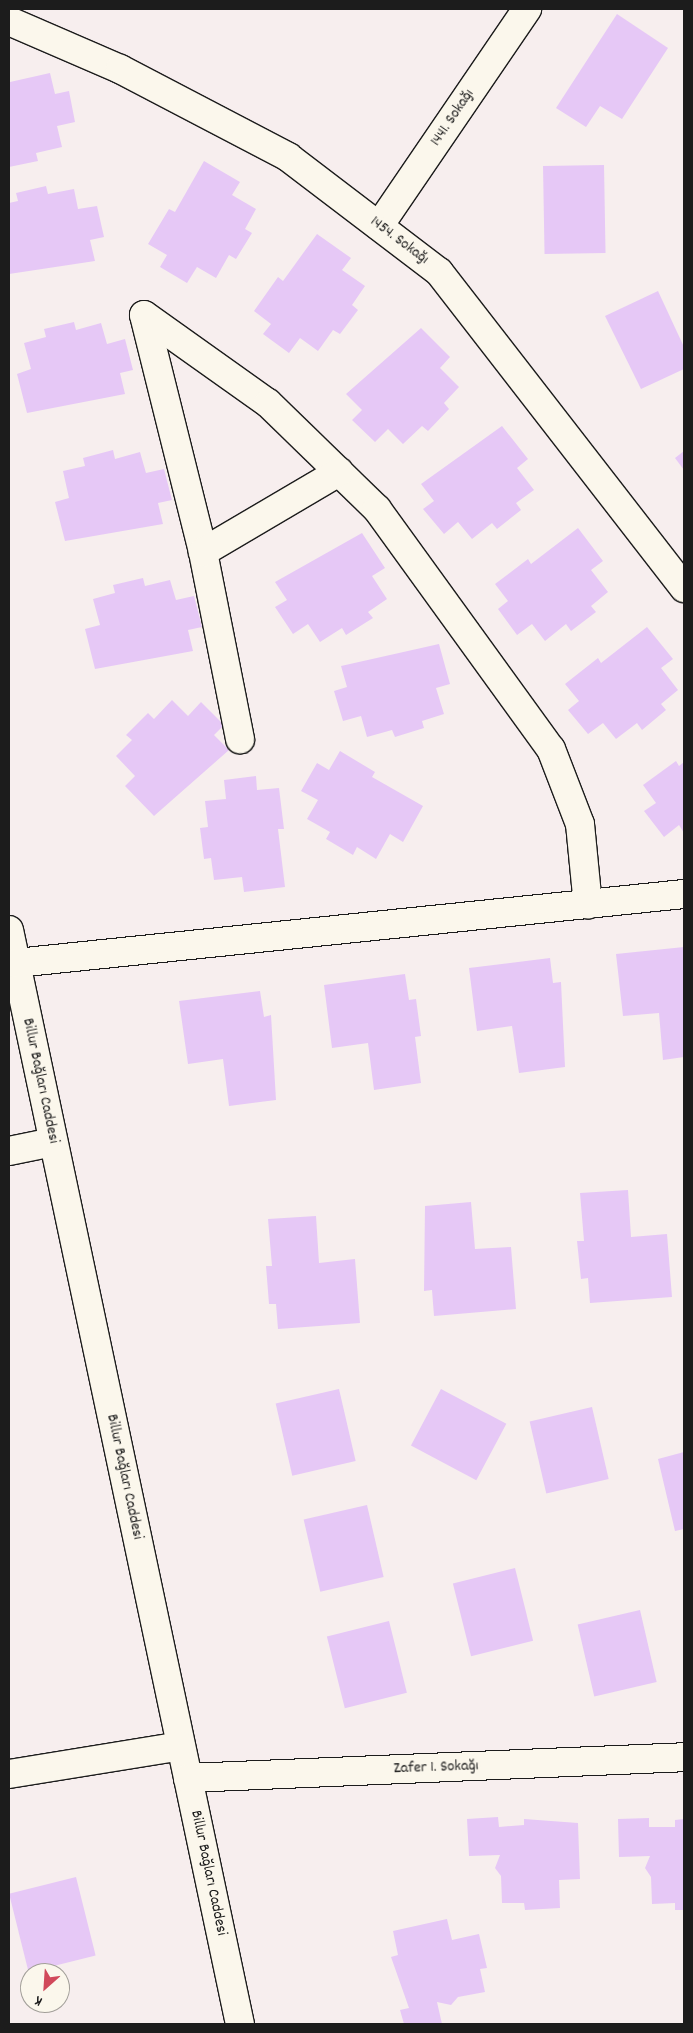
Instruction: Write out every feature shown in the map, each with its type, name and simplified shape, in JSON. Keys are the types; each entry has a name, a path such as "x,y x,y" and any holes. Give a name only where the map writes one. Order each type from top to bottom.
{"street":[{"name":"1441. Sokağı","path":"379,226 527,9"},
{"name":"1454. Sokağı","path":"9,21 120,69 288,158 439,272 684,588"},
{"path":"240,739 204,552 144,315 268,403 377,509 551,749 580,824 588,904"},
{"path":"204,552 339,472"},
{"path":"16,963 684,894"},
{"name":"Billur Bağları Caddesi","path":"9,930 240,2024"},
{"path":"9,1151 53,1142"},
{"path":"9,1774 181,1746"},
{"name":"Zafer 1. Sokağı","path":"188,1778 684,1757"}],"building":[{"path":"617,14 668,48 622,119 600,106 586,127 556,108"},
{"path":"50,73 55,94 69,91 75,122 57,126 62,147 36,153 38,161 9,167 10,82"},
{"path":"204,161 240,182 232,195 256,209 245,229 252,233 236,259 229,255 216,278 197,267 187,283 160,267 167,255 148,244 169,209 175,212"},
{"path":"604,165 606,253 545,254 543,166"},
{"path":"46,186 48,194 74,189 78,209 97,206 104,237 90,240 95,261 9,274 9,203 18,201 16,193"},
{"path":"317,234 351,258 342,270 365,286 352,305 358,310 340,334 333,330 318,351 300,338 289,353 263,334 271,324 254,311 278,277 283,281"},
{"path":"658,291 684,347 684,369 641,389 605,316"},
{"path":"74,322 76,330 101,323 107,344 125,339 133,370 120,373 125,394 27,413 17,374 31,369 24,343 46,337 44,329"},
{"path":"421,328 450,357 440,368 459,387 444,403 449,409 428,431 422,426 403,444 388,429 375,442 352,420 362,410 346,394"},
{"path":"502,426 528,459 517,468 534,490 516,503 521,510 497,529 492,523 472,539 458,522 444,534 423,509 434,501 421,484"},
{"path":"113,450 115,459 140,452 146,473 164,469 172,500 158,503 163,524 65,541 55,502 69,498 63,471 85,466 83,458"},
{"path":"684,451 684,470 675,458"},
{"path":"578,528 603,561 591,570 608,592 591,606 596,612 571,631 566,624 545,641 532,624 517,635 498,609 508,601 495,584 528,559 531,564"},
{"path":"362,533 385,568 372,576 387,599 368,612 373,618 346,635 342,628 320,642 308,624 293,634 275,607 287,600 275,582"},
{"path":"143,578 145,586 170,580 176,600 194,596 202,627 188,630 193,651 95,669 85,629 100,625 93,599 115,593 113,585"},
{"path":"647,627 673,659 661,668 678,690 661,704 666,710 642,730 637,723 616,739 603,723 588,734 568,710 579,701 565,684 598,658 601,663"},
{"path":"439,644 450,684 436,688 444,714 422,721 424,728 395,737 392,730 367,737 361,716 343,721 334,691 347,687 341,666"},
{"path":"172,700 188,716 201,702 224,725 214,735 229,750 154,816 125,786 135,776 116,756 132,740 126,735 148,713 154,719"},
{"path":"340,751 375,772 372,777 423,806 403,842 390,834 376,859 357,847 353,855 326,839 330,832 307,819 318,800 301,791 317,763 329,770"},
{"path":"676,761 679,766 684,762 684,833 679,825 664,837 644,811 656,803 643,785"},
{"path":"256,776 257,790 279,788 284,829 278,829 285,887 244,892 242,877 214,880 211,858 204,859 200,828 208,827 205,801 226,799 224,780"},
{"path":"684,947 684,1057 663,1060 659,1013 623,1016 616,954"},
{"path":"550,958 553,983 561,982 565,1067 519,1073 512,1026 477,1031 469,968"},
{"path":"405,974 409,1000 416,999 421,1036 415,1037 421,1083 374,1090 368,1043 332,1048 324,985"},
{"path":"260,991 264,1017 271,1015 276,1100 229,1106 223,1059 188,1064 179,1001"},
{"path":"628,1190 631,1237 667,1234 672,1297 590,1303 588,1278 581,1279 577,1241 584,1241 580,1193"},
{"path":"471,1202 475,1249 511,1247 516,1309 434,1316 432,1290 424,1291 425,1206"},
{"path":"316,1216 319,1263 355,1259 360,1323 278,1329 276,1304 269,1304 266,1266 272,1266 268,1219"},
{"path":"339,1389 356,1461 292,1476 276,1404"},
{"path":"441,1389 506,1424 476,1480 411,1446"},
{"path":"592,1407 609,1479 546,1494 530,1421"},
{"path":"684,1452 684,1529 675,1531 658,1459"},
{"path":"367,1505 384,1577 320,1592 304,1520"},
{"path":"515,1568 533,1641 471,1656 453,1583"},
{"path":"640,1610 657,1682 594,1697 578,1624"},
{"path":"389,1621 407,1693 345,1708 327,1636"},
{"path":"498,1817 499,1827 524,1825 524,1819 578,1823 580,1879 559,1880 560,1908 525,1910 524,1903 502,1903 501,1876 495,1868 500,1855 469,1856 467,1819"},
{"path":"649,1818 649,1827 675,1827 675,1820 684,1819 684,1910 675,1910 675,1903 652,1904 651,1877 645,1868 650,1856 619,1857 618,1819"},
{"path":"76,1877 96,1956 66,1963 26,1963 9,1894"},
{"path":"447,1919 452,1940 479,1934 487,1968 480,1969 485,1992 458,1997 451,2005 437,2002 442,2024 404,2024 400,2010 409,2008 391,1957 398,1955 393,1931"}]}
